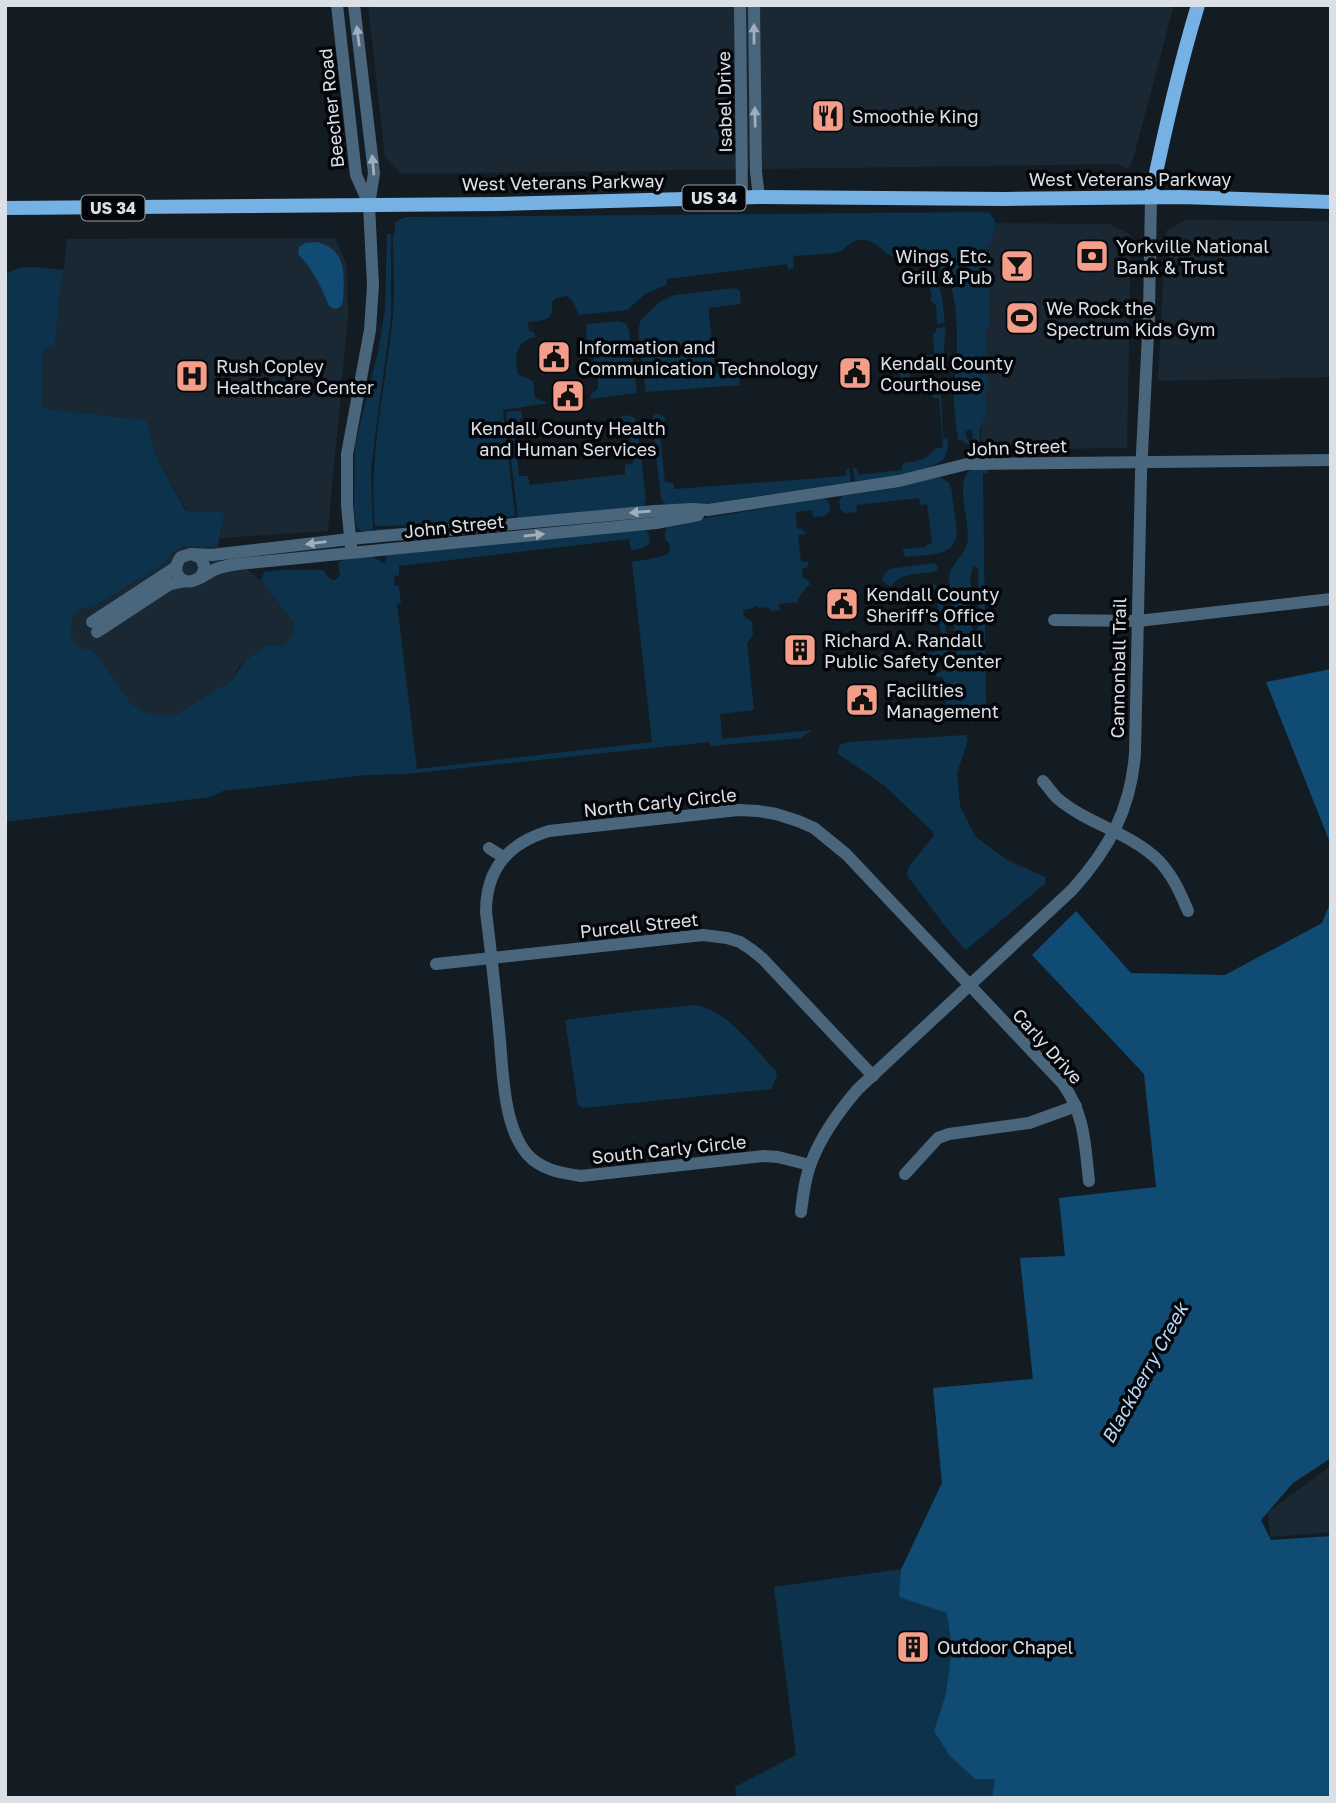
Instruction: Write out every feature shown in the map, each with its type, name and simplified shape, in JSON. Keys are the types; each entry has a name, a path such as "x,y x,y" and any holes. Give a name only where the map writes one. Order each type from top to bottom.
{"main road":[{"name":"Cannonball Trail","path":"1151,197 1198,5"},
{"name":"West Veterans Parkway","path":"5,208 591,202 759,197 1181,197 1331,202"}],"street":[{"name":"Beecher Road","path":"337,5 356,175 369,205"},
{"name":"Beecher Road","path":"352,553 346,454 369,330 373,285 369,205 374,173 354,5"},
{"name":"Isabel Drive","path":"740,5 742,198"},
{"name":"Isabel Drive","path":"754,5 756,172 759,197"},
{"name":"Cannonball Trail","path":"801,1212 810,1165 817,1148 842,1108 1072,890 1095,863 1115,831 1128,797 1135,762 1151,197"},
{"name":"John Street","path":"200,578 243,558 350,539 654,511 708,510 899,481 967,464 1331,460"},
{"name":"John Street","path":"191,554 243,558 352,553 656,523 697,516 708,510"},
{"path":"191,554 203,561 204,572 200,578 170,584 94,627 176,567 181,557 191,554"},
{"path":"176,567 180,578 185,581"},
{"path":"1054,620 1138,621 1331,599"},
{"path":"1043,782 1054,796 1068,806 1146,850 1172,877 1188,911"},
{"name":"North Carly Circle","path":"503,857 523,841 556,830 738,810 776,814 814,828 846,854 969,986"},
{"path":"489,848 503,857 494,873 486,901 491,958"},
{"name":"Purcell Street","path":"436,964 703,935 727,938 752,950 763,959 873,1076"},
{"name":"South Carly Circle","path":"491,958 508,1107 519,1141 526,1153 542,1166 581,1176 764,1156 810,1165"},
{"name":"Carly Drive","path":"969,986 1063,1084 1076,1106 1083,1128 1089,1181"},
{"path":"905,1174 938,1138 949,1134 1029,1124 1076,1106"}],"shaded area":[{"path":"368,5 1174,5 1134,156 1128,169 1118,164 402,174 385,157"},
{"path":"990,213 996,223 992,238 984,250 986,255 983,269 989,269 989,274 984,275 984,280 989,281 989,328 986,329 988,391 985,391 986,416 980,428 977,449 971,441 971,429 965,432 970,445 958,440 954,402 956,309 947,278 933,264 923,260 897,258 870,241 859,240 837,252 793,256 794,268 788,269 787,264 667,279 666,285 645,294 627,310 579,315 567,296 555,299 548,318 528,322 529,331 534,332 535,337 523,342 516,356 518,374 533,381 535,398 548,403 503,410 515,516 424,525 375,526 374,473 393,316 395,222 406,217"},
{"path":"1185,220 1331,222 1331,377 1158,381 1166,231"},
{"path":"979,223 1110,224 1131,235 1127,448 981,450"},
{"path":"387,234 391,234 391,317 371,468 373,532 362,532 356,526 354,509 355,445 385,310"},
{"name":"Rush Copley Healthcare Center","path":"335,238 347,266 348,316 328,531 220,538 224,517 219,512 187,511 158,460 146,420 47,409 42,404 43,349 55,348 67,239"},
{"path":"317,242 334,251 342,265 343,301 338,308 329,306 316,278 298,254 299,247 305,243"},
{"path":"34,267 64,270 55,348 43,349 42,404 47,409 146,420 158,460 186,511 219,512 224,517 218,545 185,546 174,551 156,569 98,604 79,609 73,615 70,635 76,645 95,653 131,704 156,715 175,715 234,679 243,664 262,649 271,645 285,646 294,634 294,623 261,581 264,572 323,570 330,579 335,580 340,576 338,563 343,560 371,556 385,564 387,555 645,529 650,538 647,545 631,550 629,539 399,566 399,575 394,576 395,586 399,586 401,603 397,604 417,769 652,742 632,562 668,554 670,548 665,533 672,524 824,498 829,502 830,511 825,516 813,517 812,510 796,512 797,528 806,534 798,535 801,562 809,562 807,567 802,569 803,578 808,580 810,585 798,602 779,604 780,610 770,611 769,607 754,606 743,610 744,616 752,622 753,635 747,643 754,710 720,714 722,739 812,730 801,738 711,746 709,742 407,774 367,775 223,791 211,797 5,822 5,276 15,269"},
{"path":"911,269 930,274 935,280 942,295 945,323 937,324 936,306 930,299 932,293 929,275 901,278 900,270"},
{"path":"736,288 740,291 741,304 709,308 709,317 715,368 713,370 721,375 735,371 740,385 646,392 644,378 650,377 650,373 644,373 639,332 641,320 661,301 674,295"},
{"path":"618,321 625,323 629,330 637,393 590,399 598,388 598,380 593,342 587,339 586,326"},
{"path":"946,327 942,366 910,369 910,377 901,378 900,367 914,365 918,357 934,354 933,334 936,328"},
{"path":"937,392 941,394 943,438 947,438 948,448 944,459 914,472 855,481 853,468 857,469 858,475 902,470 903,463 921,460 935,449 943,447 939,398 932,396"},
{"path":"521,411 521,433 514,435 519,476 528,476 530,485 625,474 625,465 633,463 628,422 622,422 620,417 628,415 634,418 637,422 646,499 644,506 376,532 375,529 417,528 518,518 511,459 514,457 511,455 506,412"},
{"path":"657,414 665,418 665,426 659,428 665,482 673,483 675,489 846,476 846,470 849,468 851,482 704,504 668,505 661,497 652,421"},
{"path":"987,468 988,473 983,474 986,711 934,716 934,709 946,707 943,677 936,677 936,674 951,667 957,655 949,578 967,544 963,483 971,470","holes":["973,567 978,568 979,621 975,634 970,614 970,579"]},
{"path":"940,477 951,487 957,533 951,547 945,551 907,557 904,555 903,549 932,544 927,504 920,505 919,498 856,505 857,512 845,513 840,509 839,501 842,496 897,488"},
{"path":"196,545 218,545 261,581 294,623 295,634 285,646 270,645 242,664 234,679 175,715 156,715 131,705 95,653 76,645 70,636 73,615 79,609 98,604 156,569 174,551"},
{"path":"934,563 938,567 937,571 905,576 891,587 882,578 889,569"},
{"path":"935,584 941,590 948,652 946,659 910,667 894,668 883,665 879,662 878,655 883,651 884,658 935,652 935,645 942,643 936,589 928,589"},
{"path":"1331,669 1331,845 1266,682"},
{"path":"966,735 968,740 957,773 960,806 976,837 1009,861 1045,877 1046,883 964,949 907,875 908,868 934,835 933,832 885,786 837,753 840,745 849,742"},
{"path":"1331,901 1331,1458 1293,1483 1261,1520 1271,1540 1331,1536 1331,1798 992,1798 995,1779 975,1779 950,1756 934,1731 946,1694 952,1648 947,1613 899,1597 901,1570 942,1483 933,1388 1033,1379 1020,1258 1065,1256 1059,1198 1156,1187 1144,1074 1032,955 1076,911 1131,973 1225,975 1322,923"},
{"path":"696,1005 719,1014 729,1022 775,1070 777,1076 771,1089 583,1108 578,1105 565,1020"},
{"path":"1059,1198 1215,1798 737,1798 735,1787 796,1755 774,1587 901,1569 942,1483 933,1388 1033,1379 1020,1258 1065,1256"},
{"path":"1331,1466 1331,1532 1270,1537 1268,1512"}],"place":[{"name":"Smoothie King","path":"828,116"},
{"name":"Yorkville National Bank & Trust","path":"1092,256"},
{"name":"Wings, Etc. Grill & Pub","path":"1017,266"},
{"name":"We Rock the Spectrum Kids Gym","path":"1022,318"},
{"name":"Information and Communication Technology","path":"554,357"},
{"name":"Kendall County Courthouse","path":"855,373"},
{"name":"Rush Copley Healthcare Center","path":"192,376"},
{"name":"Kendall County Health and Human Services","path":"568,396"},
{"name":"Kendall County Sheriff's Office","path":"842,604"},
{"name":"Richard A. Randall Public Safety Center","path":"800,650"},
{"name":"Facilities Management","path":"862,700"},
{"name":"Outdoor Chapel","path":"913,1647"}],"water label":[{"name":"Blackberry Creek","path":"1144,1373"}]}
